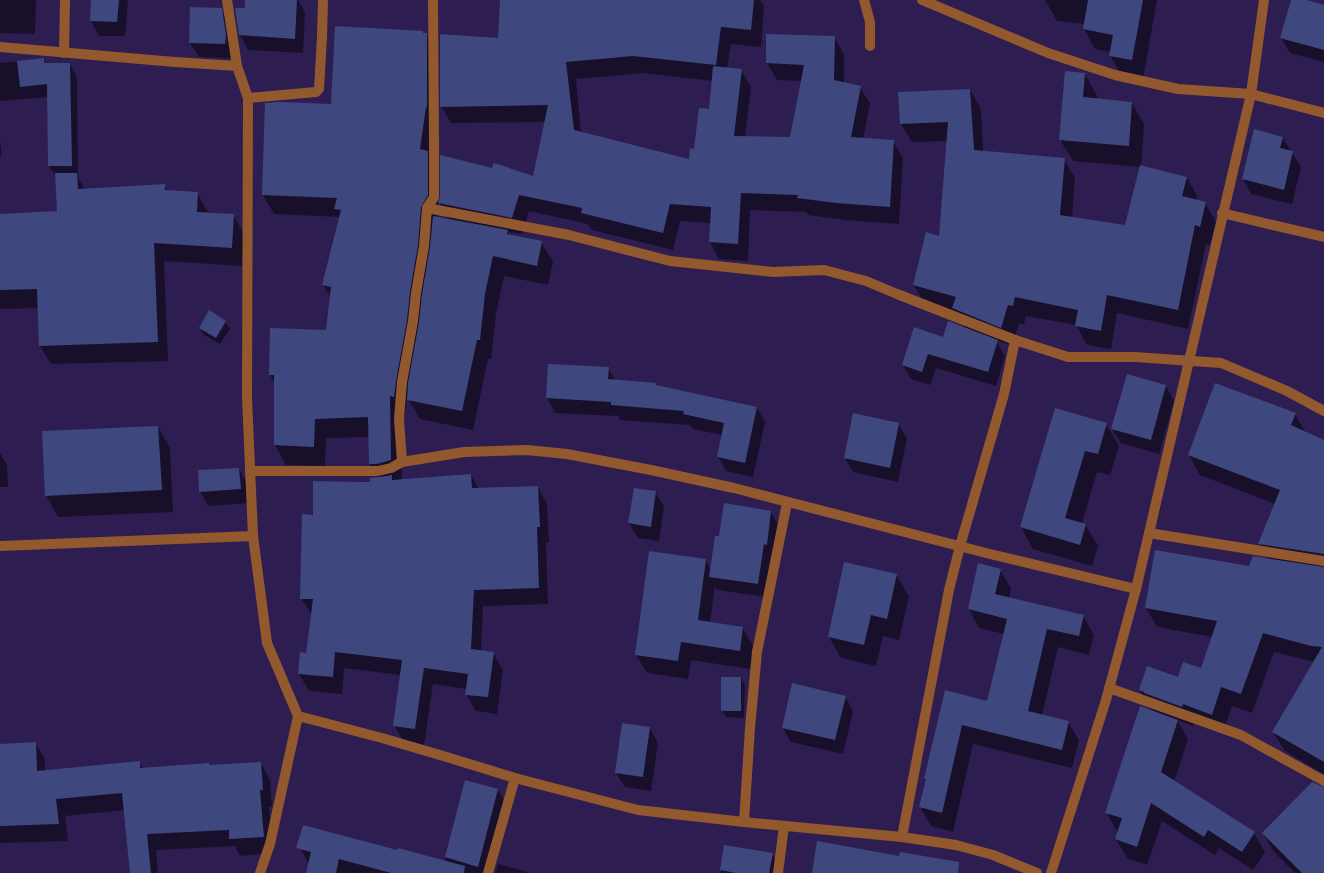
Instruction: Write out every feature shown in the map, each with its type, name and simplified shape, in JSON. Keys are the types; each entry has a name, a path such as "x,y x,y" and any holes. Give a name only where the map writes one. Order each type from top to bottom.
{"street":[{"path":"64,53 65,0"},
{"path":"227,0 238,66 248,98 247,398 253,536 267,643 298,716 270,844 260,873"},
{"path":"248,98 317,91 322,37 323,0"},
{"path":"402,462 399,418 402,382 424,246 427,208 434,197 433,0"},
{"path":"864,0 870,22 870,46"},
{"path":"922,0 1048,54 1115,75 1178,89 1251,94 1324,113"},
{"path":"1051,873 1109,688 1136,589 1222,213 1251,94 1264,0"},
{"path":"0,47 238,66"},
{"path":"427,208 569,235 670,262 773,272 824,270 866,281 1015,340 1068,357 1135,356 1221,363 1287,391 1324,411"},
{"path":"1222,213 1324,237"},
{"path":"902,837 949,590 960,546 1004,394 1015,340"},
{"path":"250,471 378,471 391,468 402,462 464,452 527,450 566,454 734,488 1136,589"},
{"path":"744,822 757,652 787,502"},
{"path":"1149,533 1324,561"},
{"path":"0,546 253,536"},
{"path":"1109,688 1241,734 1324,781"},
{"path":"298,716 450,758 515,778 638,810 902,837 956,846 993,855 1037,873"},
{"path":"488,873 515,778"},
{"path":"778,873 784,826"}],"building":[{"path":"91,0 119,0 117,22 90,21"},
{"path":"245,0 297,0 295,39 239,35 235,8 245,8"},
{"path":"500,0 754,0 751,30 721,27 716,65 633,56 566,62 574,130 689,159 690,148 694,149 699,108 709,109 713,66 742,69 734,136 790,137 804,65 766,63 766,34 835,36 834,80 861,86 851,137 894,140 890,207 836,203 797,198 798,195 741,193 738,244 709,242 711,207 670,204 663,233 581,213 582,208 519,195 512,218 438,203 440,197 440,155 492,168 494,163 533,176 548,105 440,107 440,34 498,38"},
{"path":"1088,0 1143,0 1132,60 1109,56 1113,35 1083,29"},
{"path":"1291,0 1307,0 1324,5 1324,50 1280,38"},
{"path":"190,7 222,8 226,35 225,44 189,43"},
{"path":"335,26 423,31 423,33 427,33 427,107 420,149 428,151 428,195 421,207 418,245 407,320 394,397 390,396 391,460 377,464 369,464 368,417 315,419 314,447 274,445 274,375 269,375 270,328 326,330 331,287 322,285 341,210 334,209 337,198 262,195 265,103 279,102 331,104"},
{"path":"44,58 44,63 70,63 72,166 48,166 47,84 20,87 17,61"},
{"path":"1065,71 1085,73 1083,97 1132,102 1129,146 1059,140"},
{"path":"970,89 974,150 1065,158 1060,215 1125,225 1140,165 1187,177 1182,196 1206,202 1200,227 1195,225 1178,310 1107,295 1101,331 1075,326 1078,310 1015,297 1013,306 1008,305 1001,328 952,308 956,297 913,285 926,232 939,236 948,122 900,124 898,92"},
{"path":"1254,129 1283,137 1280,148 1293,151 1284,190 1242,179"},
{"path":"55,173 77,173 78,189 165,184 165,190 198,192 197,212 234,214 232,248 154,243 158,342 39,346 37,289 0,290 0,214 57,211"},
{"path":"433,216 508,230 507,234 542,241 537,266 493,256 485,294 480,340 477,340 462,411 407,400 408,383 419,322"},
{"path":"209,310 226,321 216,338 199,328"},
{"path":"948,321 998,340 988,372 928,354 922,372 902,365 914,327 943,337"},
{"path":"548,364 609,367 608,379 656,383 656,385 757,407 745,463 717,457 724,423 683,414 684,411 611,405 611,402 546,398"},
{"path":"1127,374 1166,385 1151,440 1111,429"},
{"path":"1215,383 1296,413 1291,425 1324,440 1324,554 1258,544 1280,490 1188,455"},
{"path":"1055,408 1107,423 1098,454 1085,451 1065,518 1086,524 1080,545 1020,527"},
{"path":"853,413 899,423 890,468 844,458"},
{"path":"158,426 162,490 45,496 42,431"},
{"path":"239,468 241,489 199,492 198,470"},
{"path":"471,474 472,488 538,486 540,527 537,527 539,588 474,590 471,649 494,652 488,697 465,695 468,674 424,668 415,729 393,726 402,660 335,652 333,677 298,674 300,652 306,653 313,599 300,599 302,514 313,515 313,481 370,482 370,478 392,475 392,480"},
{"path":"634,488 656,491 651,527 628,523"},
{"path":"724,503 771,511 767,545 764,544 758,584 709,577 715,536 719,536"},
{"path":"1155,550 1249,566 1253,556 1324,567 1324,762 1272,732 1322,647 1311,646 1263,633 1241,694 1221,687 1212,715 1183,704 1182,707 1139,690 1147,666 1178,677 1183,662 1201,668 1217,621 1145,608"},
{"path":"649,551 706,559 698,620 743,627 740,651 681,642 678,661 635,655"},
{"path":"844,562 897,574 887,619 871,615 864,645 828,637"},
{"path":"978,563 1001,569 995,594 1084,615 1079,636 1047,629 1028,711 1069,721 1062,750 962,725 942,813 919,807 945,690 987,701 1007,619 968,609"},
{"path":"721,677 741,677 741,711 721,711"},
{"path":"792,683 846,696 835,740 782,728"},
{"path":"1140,706 1178,720 1161,772 1255,832 1242,852 1208,830 1204,837 1151,803 1137,847 1115,839 1122,818 1105,813"},
{"path":"622,723 650,727 643,777 615,773"},
{"path":"36,742 37,771 140,761 140,768 209,763 209,765 261,762 263,790 260,790 264,837 229,839 229,830 147,834 151,873 130,873 122,793 56,799 59,824 0,826 0,744"},
{"path":"465,780 498,789 478,867 445,857"},
{"path":"1312,782 1324,787 1324,873 1302,873 1262,833"},
{"path":"303,825 465,866 464,873 391,873 339,859 336,873 306,873 311,852 296,848"},
{"path":"817,841 899,856 900,852 959,862 958,873 812,873"},
{"path":"724,845 773,853 769,873 736,873 720,870"}]}
